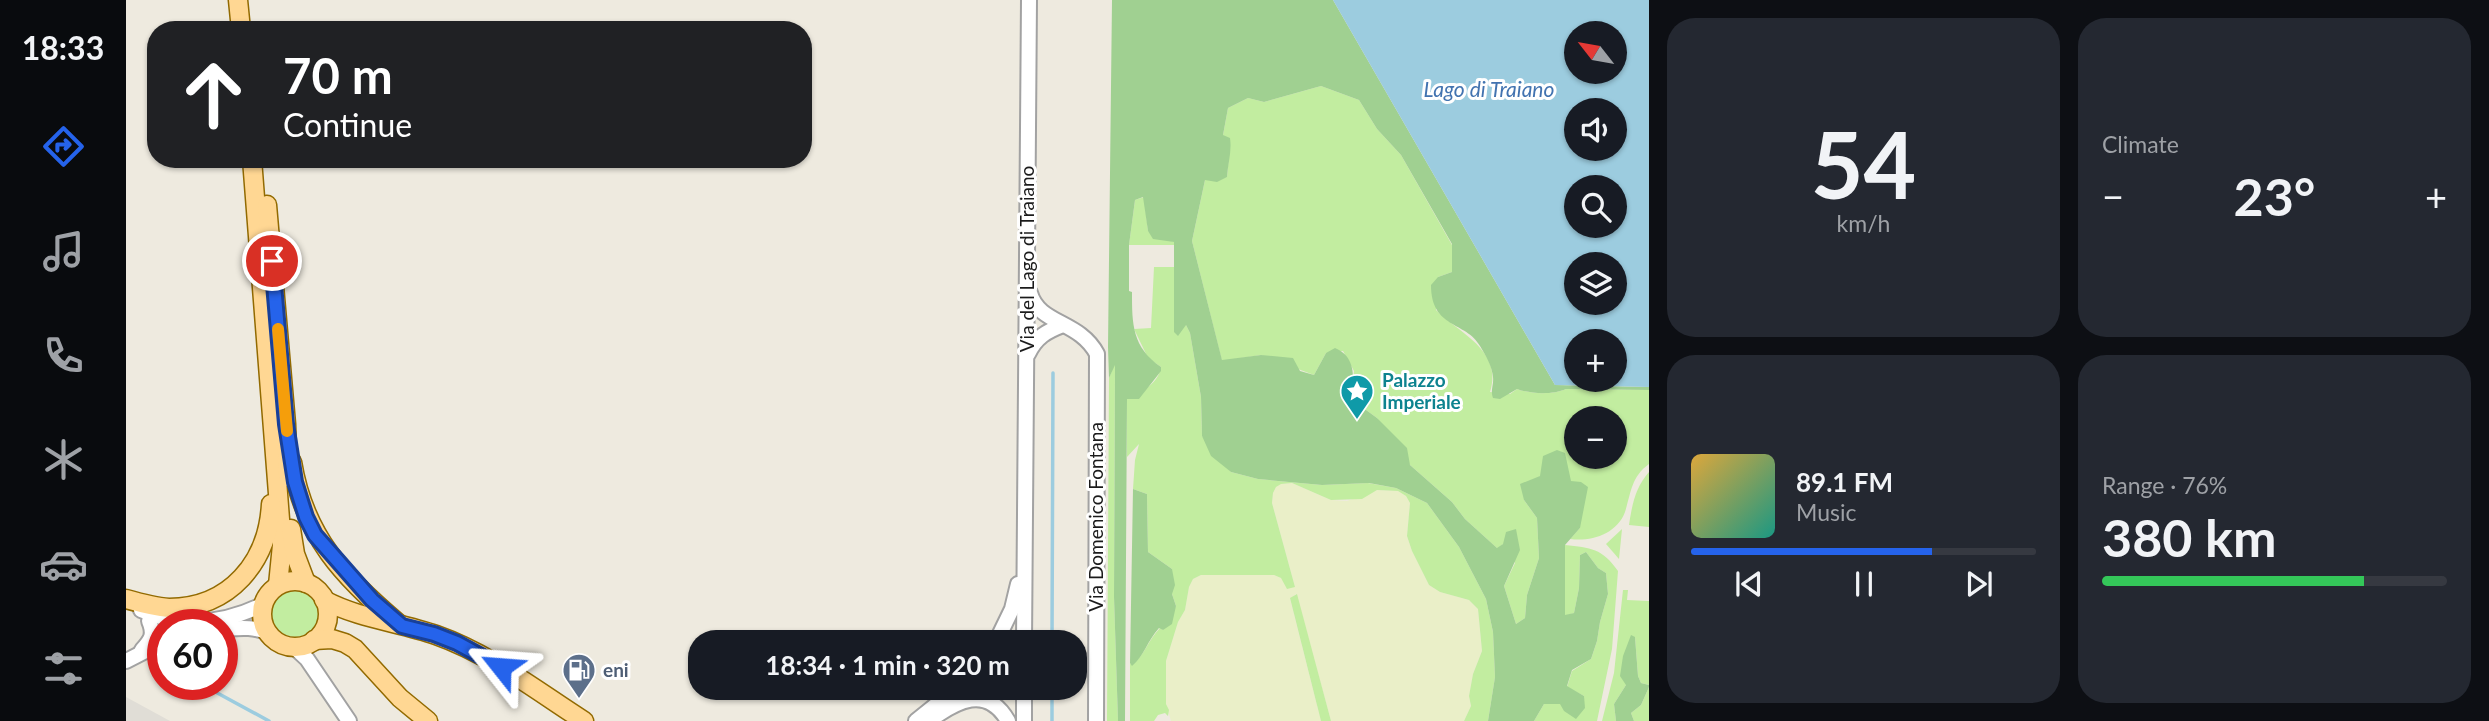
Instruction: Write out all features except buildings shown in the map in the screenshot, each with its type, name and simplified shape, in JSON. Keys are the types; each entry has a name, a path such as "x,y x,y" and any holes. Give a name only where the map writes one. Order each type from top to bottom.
{"main road":[{"path":"238,0 240,21"},
{"path":"250,0 252,21"},
{"path":"253,168 292,534 295,554 306,583"},
{"path":"265,168 279,428 282,545 278,586"},
{"path":"126,601 167,608 187,606 223,593 241,579 257,559 265,542 272,493 269,449 279,428"},
{"path":"279,428 306,517 315,535 372,600 402,626"},
{"path":"314,640 322,632 326,622 327,610 320,592 306,583 294,581 272,590 264,604 263,622 277,641 293,646 314,640 332,639 345,643 355,649 400,698 428,721"},
{"path":"324,600 357,615 434,634 457,643 501,667 584,721"}],"street":[{"name":"Via del Lago di Traiano","path":"1025,541 1029,0"},
{"path":"1027,285 1032,301 1038,309 1063,325"},
{"path":"1027,357 1039,337 1063,325"},
{"name":"Via Domenico Fontana","path":"1063,325 1081,334 1097,354 1096,721"},
{"path":"1002,630 1017,590 1020,553 1025,541"},
{"path":"1024,630 1025,541"},
{"path":"126,601 146,612 187,622 204,622 243,614 264,604"},
{"path":"126,611 147,619"},
{"path":"238,628 258,629 269,633"},
{"path":"132,657 147,644"},
{"path":"293,646 307,659 349,721"},
{"path":"541,693 557,708 565,721"},
{"path":"541,693 594,721"},
{"path":"929,721 949,707 981,698 1001,710 1009,721"},
{"path":"916,721 942,700"},
{"path":"1024,700 1024,721"}],"shaded area":[{"path":"126,697 170,721 126,721"}],"green space":[{"path":"1112,0 1333,0 1555,385 1564,385 1564,390 1542,393 1517,389 1500,399 1493,398 1492,373 1480,346 1474,338 1443,317 1433,299 1431,285 1438,277 1452,272 1452,244 1401,155 1377,129 1359,100 1321,86 1264,102 1248,98 1228,108 1223,135 1230,138 1227,177 1217,182 1205,180 1192,241 1222,360 1261,355 1293,358 1300,371 1314,375 1326,353 1335,348 1342,352 1351,363 1351,399 1377,418 1407,448 1410,465 1452,502 1465,519 1497,548 1503,544 1506,532 1516,529 1520,550 1504,586 1516,624 1525,618 1527,595 1539,558 1537,518 1524,500 1520,484 1540,476 1543,456 1557,450 1564,453 1564,469 1568,469 1571,481 1581,482 1588,487 1580,528 1565,545 1565,615 1574,613 1579,588 1580,555 1586,552 1598,568 1606,573 1608,594 1591,659 1572,670 1567,686 1584,696 1585,708 1576,719 1564,711 1560,704 1544,704 1534,721 1488,721 1495,677 1493,632 1486,599 1459,547 1427,503 1396,488 1369,483 1322,485 1258,479 1231,472 1211,456 1202,436 1201,397 1190,333 1186,325 1178,336 1174,332 1174,242 1153,239 1148,231 1143,197 1135,200 1129,245 1129,291 1132,292 1132,314 1139,343 1161,367 1161,371 1139,399 1127,399 1125,721 1118,721 1114,597 1115,365 1109,378"},
{"path":"1321,86 1359,100 1377,129 1401,155 1452,245 1452,272 1438,277 1436,310 1467,335 1485,354 1492,377 1490,392 1510,394 1517,389 1542,393 1564,390 1564,392 1649,390 1649,464 1638,474 1625,512 1616,526 1595,538 1570,539 1580,528 1571,481 1540,476 1524,500 1537,518 1539,558 1527,595 1525,618 1516,624 1504,586 1515,563 1503,544 1498,549 1465,519 1452,502 1410,465 1377,418 1351,399 1354,371 1343,351 1326,353 1314,375 1261,355 1222,361 1192,241 1205,180 1227,177 1229,156 1223,135 1228,108 1248,98 1264,102"},
{"path":"1144,197 1148,231 1174,242 1174,245 1129,245 1135,200"},
{"path":"1154,267 1175,267 1201,397 1202,436 1231,472 1258,479 1322,485 1368,483 1396,488 1427,503 1459,547 1486,599 1493,632 1495,677 1488,721 1464,721 1471,706 1469,696 1473,674 1482,651 1478,609 1469,600 1440,592 1429,585 1407,536 1410,503 1406,496 1398,491 1377,490 1362,499 1331,500 1292,483 1276,487 1272,503 1295,587 1287,589 1281,578 1274,575 1201,575 1193,579 1166,661 1168,716 1165,713 1158,715 1154,721 1130,721 1130,663 1132,665 1140,657 1160,628 1163,630 1176,606 1172,594 1172,569 1148,552 1147,494 1133,489 1139,444 1127,457 1127,399 1153,383 1161,367 1148,358 1134,329 1151,328"},
{"path":"1115,363 1114,597 1118,721 1107,721 1109,378"},
{"path":"1627,387 1649,387 1649,390 1627,390"},
{"path":"1649,472 1649,527 1629,525 1637,491"},
{"path":"1292,483 1331,500 1347,501 1377,490 1398,491 1406,496 1410,503 1407,536 1429,585 1440,592 1469,600 1478,609 1482,651 1473,674 1469,696 1471,706 1464,721 1331,721 1296,594 1290,599 1321,721 1171,721 1166,704 1166,661 1193,579 1201,575 1274,575 1281,578 1286,585 1295,587 1272,503 1276,487"},
{"path":"1133,489 1147,494 1148,552 1172,569 1175,585 1172,594 1176,606 1172,624 1163,630 1159,628 1132,666 1130,663"},
{"path":"1622,529 1619,559 1606,544"},
{"path":"1565,545 1601,553 1618,571 1612,649 1597,721 1534,721 1544,704 1560,704 1584,696 1567,687 1572,671 1591,659 1608,594 1606,573 1598,568 1586,552 1580,555 1579,588 1574,613 1565,616"},
{"path":"1623,590 1628,590 1627,600 1649,601 1649,685 1641,683 1638,676 1635,637 1626,685 1614,704 1616,721 1602,721 1614,673"},
{"path":"295,591 311,598 318,614 311,630 295,637 279,630 272,614 279,598"},
{"path":"1297,594 1331,721 1321,721 1290,598"},
{"path":"1631,635 1635,637 1638,676 1641,683 1649,687 1641,705 1631,713 1634,721 1616,721 1614,704 1626,685 1620,676 1623,656"},
{"path":"1649,687 1649,721 1634,721 1631,713 1641,705"}],"water":[{"name":"Lago di Traiano","path":"1333,0 1649,0 1649,387 1627,387 1627,329 1564,329 1564,385 1555,385"}],"waterway":[{"path":"1052,630 1053,373"},
{"path":"230,700 269,721"},
{"path":"1052,700 1052,721"}],"slow traffic":[{"path":"278,329 287,431"}],"place":[{"name":"Palazzo Imperiale","path":"1357,421"},
{"name":"eni","path":"579,700"}],"route":[{"path":"272,261 286,424 295,482 315,535 372,600 402,626 457,643 501,667"}]}
